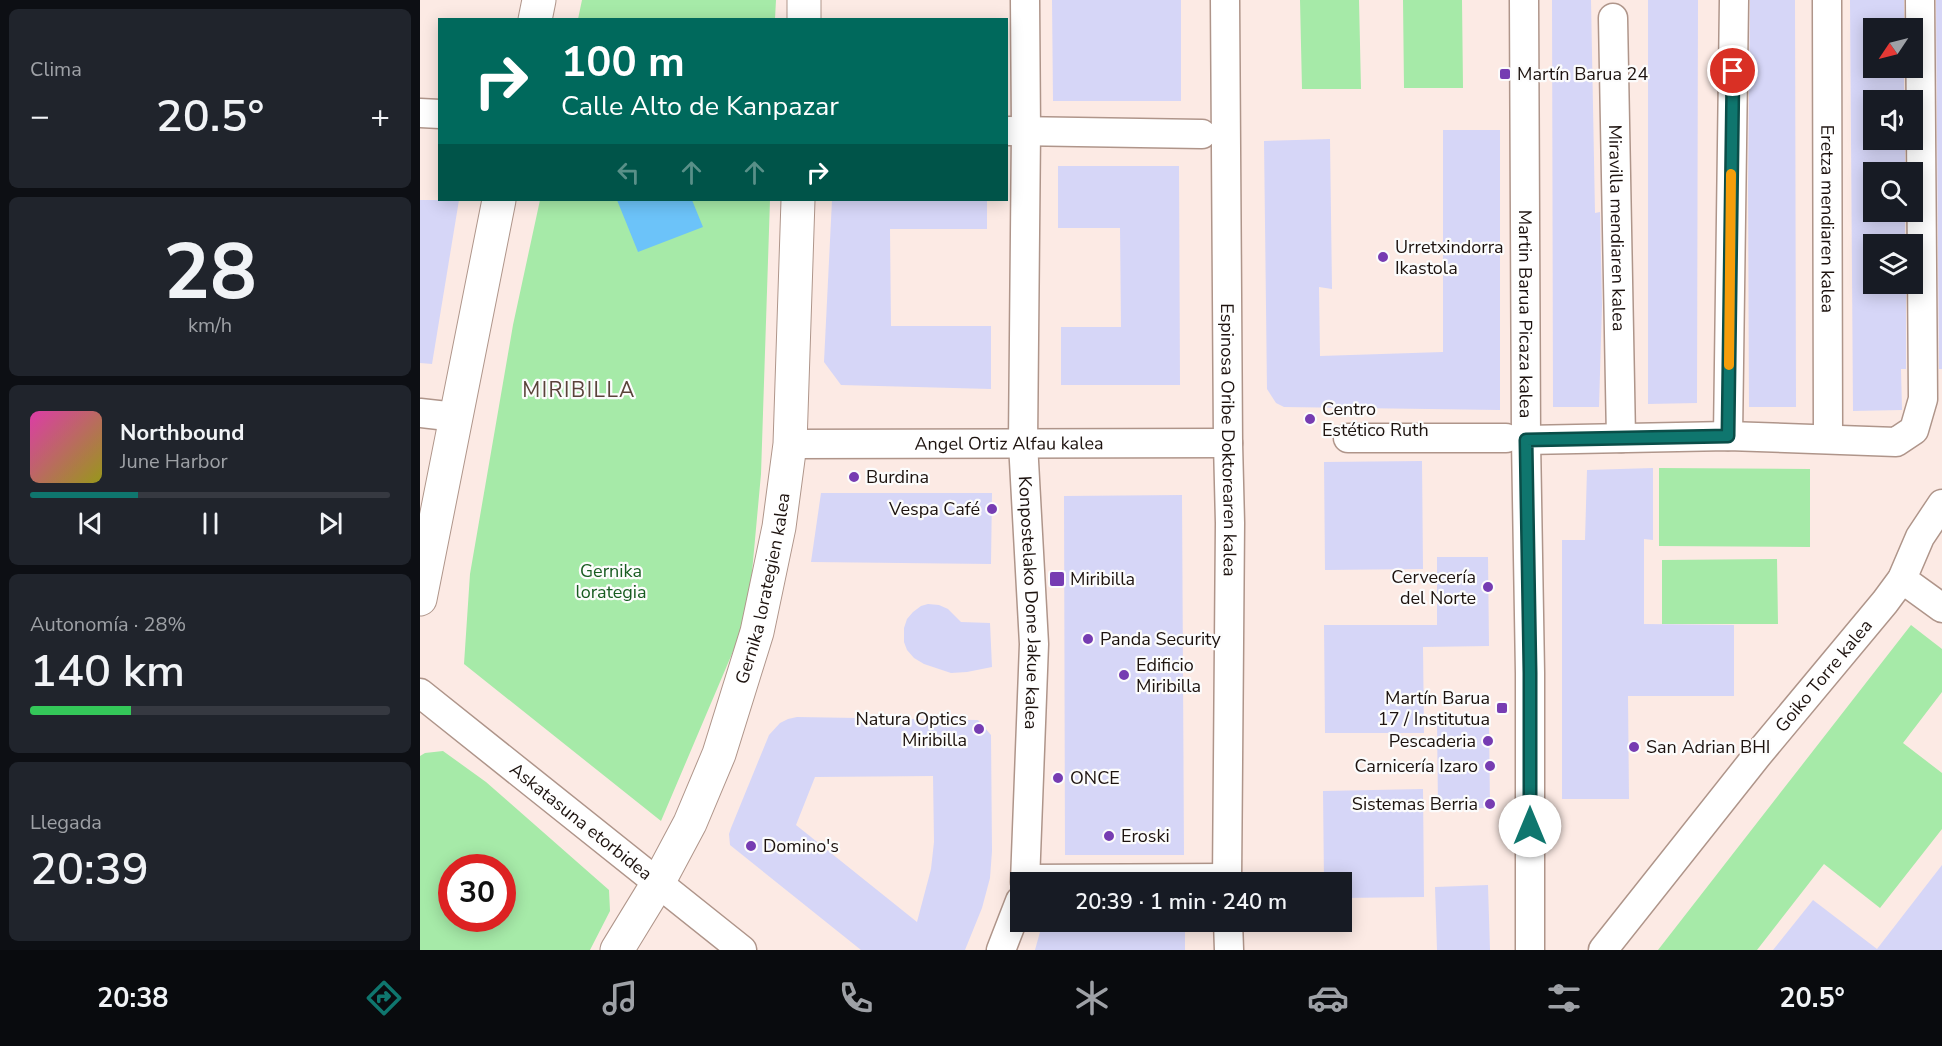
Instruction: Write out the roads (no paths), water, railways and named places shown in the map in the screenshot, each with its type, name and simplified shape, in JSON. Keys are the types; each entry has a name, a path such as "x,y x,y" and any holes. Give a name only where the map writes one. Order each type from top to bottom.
{"main road":[{"path":"535,18 539,0"},
{"path":"804,0 804,18"},
{"path":"420,599 499,201"},
{"name":"Gernika lorategien kalea","path":"617,950 658,883 690,823 719,754 744,677 771,572 790,444 798,201"}],"street":[{"name":"Konpostelako Done Jakue kalea","path":"1025,0 1016,130 1023,443 1034,644 1025,872"},
{"name":"Espinosa Oribe Doktorearen kalea","path":"1226,0 1230,535 1227,872"},
{"name":"Martin Barua Picaza kalea","path":"1524,0 1526,404 1516,439 1530,673 1530,950"},
{"path":"1728,436 1734,0"},
{"name":"Eretza mendiaren kalea","path":"1827,0 1828,439"},
{"path":"1348,438 1559,439 1728,436 1896,442 1914,430 1923,399 1920,0"},
{"name":"Miravilla mendiaren kalea","path":"1613,18 1622,438"},
{"path":"420,114 438,114"},
{"path":"1016,130 1202,134"},
{"path":"1526,404 1541,428 1559,439"},
{"path":"420,414 456,417"},
{"name":"Angel Ortiz Alfau kalea","path":"790,444 1228,443"},
{"name":"Goiko Torre kalea","path":"1603,950 1756,757 1902,579 1920,537 1942,504"},
{"path":"1902,579 1942,608"},
{"name":"Askatasuna etorbidea","path":"420,693 742,950"},
{"name":"Konpostelako Done Jakue kalea","path":"1001,950 1010,926"},
{"path":"1228,932 1229,950"}],"water":[{"path":"617,201 692,201 703,227 638,252"}],"place":[{"name":"Martín Barua 24","path":"1505,74"},
{"name":"Urretxindorra Ikastola","path":"1383,257"},
{"name":"Centro Estético Ruth","path":"1310,419"},
{"name":"Burdina","path":"854,477"},
{"name":"Vespa Café","path":"992,509"},
{"name":"Miribilla","path":"1057,579"},
{"name":"Cervecería del Norte","path":"1488,587"},
{"name":"Panda Security","path":"1088,639"},
{"name":"Edificio Miribilla","path":"1124,675"},
{"name":"Martín Barua 17 / Institutua","path":"1502,708"},
{"name":"Natura Optics Miribilla","path":"979,729"},
{"name":"Pescaderia","path":"1488,741"},
{"name":"San Adrian BHI","path":"1634,747"},
{"name":"Carnicería Izaro","path":"1490,766"},
{"name":"ONCE","path":"1058,778"},
{"name":"Sistemas Berria","path":"1490,804"},
{"name":"Eroski","path":"1109,836"},
{"name":"Domino's","path":"751,846"}],"district":[{"name":"MIRIBILLA","path":"579,390"}],"park label":[{"name":"Gernika lorategia","path":"611,581"}]}
